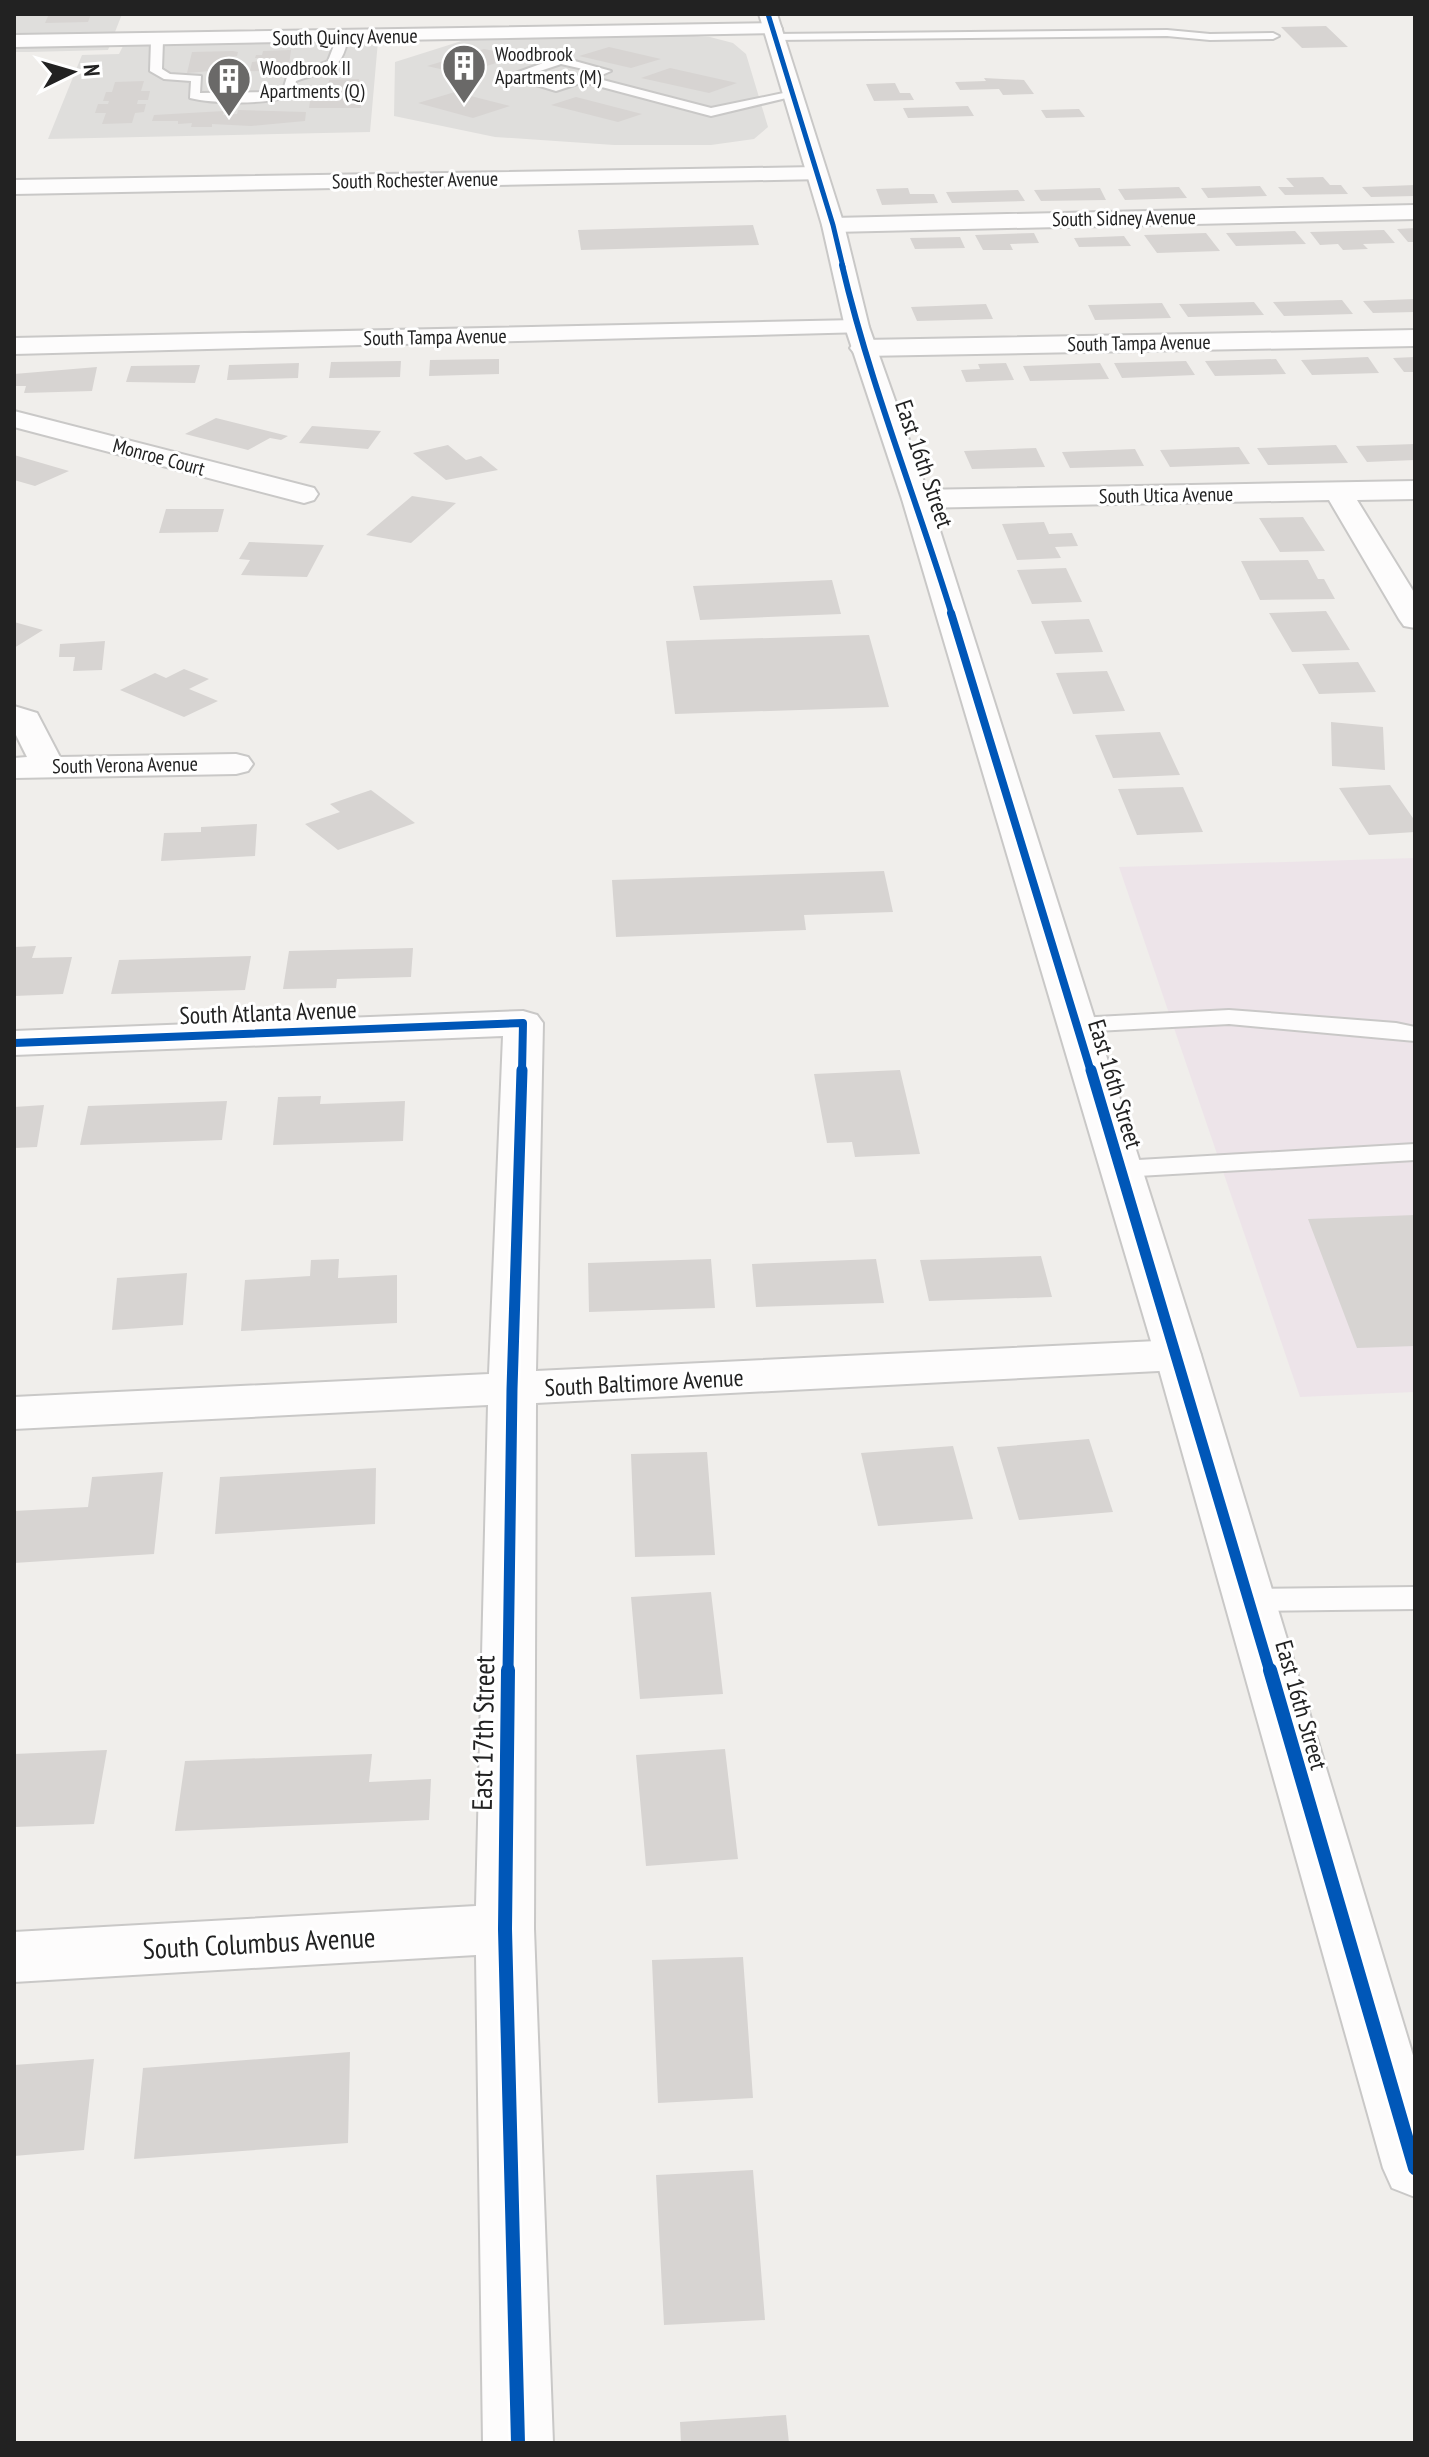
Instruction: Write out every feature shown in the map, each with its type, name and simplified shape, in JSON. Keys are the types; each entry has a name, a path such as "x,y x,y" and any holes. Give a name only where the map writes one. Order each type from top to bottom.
{"street":[{"name":"South Quincy Avenue","path":"14,41 157,41 772,27"},
{"name":"East 16th Street","path":"772,27 833,225 860,338 916,499 1178,1355 1415,2168"},
{"name":"South Rochester Avenue","path":"14,187 816,174"},
{"name":"South Sidney Avenue","path":"833,225 1415,212"},
{"name":"South Tampa Avenue","path":"14,346 860,338 1415,338"},
{"name":"Monroe Court","path":"14,419 304,494"},
{"name":"South Utica Avenue","path":"916,499 1415,490"},
{"path":"1338,492 1415,619"},
{"path":"14,716 25,720 48,766"},
{"name":"South Verona Avenue","path":"14,768 236,764"},
{"name":"South Atlanta Avenue","path":"14,1043 523,1023"},
{"name":"East 17th Street","path":"518,2443 505,1929 512,1389 523,1023"},
{"name":"South Baltimore Avenue","path":"14,1413 1178,1355"},
{"name":"South Columbus Avenue","path":"14,1957 505,1929"}],"lane":[{"path":"772,27 1273,36"},
{"path":"157,41 156,71 168,77 197,78 194,95 206,98 279,96 288,92 291,79 333,66 340,57 342,37"},
{"path":"583,78 605,71 560,60 513,76 556,87 583,78 711,112 793,95"},
{"path":"1077,1025 1229,1017 1415,1034"},
{"path":"1121,1169 1415,1152"},
{"path":"1250,1600 1415,1598"}],"shaded area":[{"path":"14,14 122,14 108,50 14,52"},
{"path":"661,34 710,37 733,43 746,54 768,127 754,139 711,145 614,145 495,137 394,116 395,62 471,38"},
{"path":"378,41 370,132 48,139 82,55 119,54 123,46"},
{"path":"1415,858 1415,1392 1300,1397 1119,867"}],"building":[{"path":"49,14 91,14 88,22 45,23"},
{"path":"1326,26 1348,47 1302,48 1281,27"},
{"path":"609,47 661,59 631,68 579,56"},
{"path":"484,49 518,56 462,74 427,66"},
{"path":"291,50 288,72 250,71 252,62 261,61 261,58 255,58 263,51"},
{"path":"192,52 238,52 237,56 228,57 227,62 236,62 234,69 187,73"},
{"path":"670,68 737,83 709,93 641,78"},
{"path":"984,78 1024,80 1034,94 1003,95 999,89 960,90 955,82 986,81"},
{"path":"359,79 358,87 365,87 365,96 352,96 352,100 361,100 361,108 309,108 310,101 327,101 328,97 315,98 315,89 328,89 329,80"},
{"path":"144,81 141,91 150,91 148,100 138,100 137,104 146,104 144,112 135,113 132,123 102,124 106,113 95,113 98,104 108,104 109,101 103,101 106,92 112,92 115,82"},
{"path":"895,83 900,93 910,93 914,100 874,101 866,84"},
{"name":"Woodbrook Apartments (M)","path":"455,92 510,106 473,118 418,103"},
{"path":"576,97 642,114 618,122 551,105"},
{"path":"968,106 974,116 908,118 903,108"},
{"path":"1079,109 1085,117 1046,118 1041,110"},
{"name":"Woodbrook II Apartments (Q)","path":"238,110 306,112 305,121 251,126 212,124 212,127 191,127 192,123 152,121 154,115 224,111 223,115 237,114"},
{"path":"1323,177 1330,185 1341,185 1348,194 1285,195 1278,187 1294,187 1286,178"},
{"path":"1415,185 1415,196 1371,197 1362,187"},
{"path":"1260,186 1267,196 1208,198 1201,188"},
{"path":"1179,187 1187,198 1125,200 1118,189"},
{"path":"908,188 910,194 934,194 938,203 882,205 876,189"},
{"path":"1100,188 1106,200 1041,201 1034,190"},
{"path":"1018,190 1025,201 952,203 946,192"},
{"path":"753,225 759,245 581,250 578,230"},
{"path":"1415,228 1415,242 1408,242 1397,229"},
{"path":"1384,230 1395,243 1363,244 1368,249 1343,250 1338,244 1320,245 1310,232"},
{"path":"1295,231 1306,244 1236,246 1226,233"},
{"path":"1034,233 1039,243 1010,244 1013,250 983,250 975,235"},
{"path":"1206,233 1220,251 1157,253 1144,235"},
{"path":"1124,236 1131,246 1079,247 1074,238"},
{"path":"960,237 965,248 915,249 910,238"},
{"path":"1415,299 1415,312 1373,313 1363,301"},
{"path":"1342,300 1353,314 1284,316 1273,302"},
{"path":"1254,302 1264,315 1188,317 1179,304"},
{"path":"1162,303 1171,318 1095,320 1088,305"},
{"path":"986,304 993,319 917,321 911,307"},
{"path":"1368,357 1379,373 1312,375 1301,360"},
{"path":"1415,357 1415,372 1404,372 1393,358"},
{"path":"499,359 499,374 429,376 430,360"},
{"path":"1276,359 1286,374 1215,376 1205,361"},
{"path":"401,361 400,377 329,378 331,362"},
{"path":"1186,361 1195,375 1122,378 1114,363"},
{"path":"299,363 298,378 227,380 229,365"},
{"path":"1006,363 1014,380 966,382 961,370 980,369 978,364"},
{"path":"1100,363 1109,379 1030,381 1023,366"},
{"path":"200,365 195,383 126,382 131,366"},
{"path":"97,367 92,391 24,393 26,386 14,386 14,374"},
{"path":"216,418 288,436 281,440 270,438 248,450 185,434"},
{"path":"312,426 381,431 368,449 299,443"},
{"path":"1415,444 1415,460 1367,462 1356,446"},
{"path":"448,445 466,460 481,456 498,470 446,480 413,453"},
{"path":"1336,445 1348,463 1268,465 1257,448"},
{"path":"1239,447 1250,464 1170,467 1160,450"},
{"path":"1036,448 1045,467 972,469 964,451"},
{"path":"1135,449 1144,466 1070,468 1062,452"},
{"path":"14,455 69,471 35,486 14,480"},
{"path":"412,496 456,503 411,543 366,535"},
{"path":"166,509 224,509 218,532 159,533"},
{"path":"1303,517 1325,551 1280,552 1259,518"},
{"path":"1044,522 1049,534 1072,533 1078,546 1055,547 1061,558 1017,560 1002,524"},
{"path":"249,542 324,545 307,577 241,575 250,560 239,559"},
{"path":"1308,560 1318,579 1324,579 1335,599 1260,600 1241,561"},
{"path":"1066,568 1082,602 1032,604 1017,570"},
{"path":"832,580 841,614 700,620 693,586"},
{"path":"1326,611 1350,650 1292,652 1269,613"},
{"path":"1089,619 1103,652 1055,654 1041,621"},
{"path":"14,622 43,630 14,648"},
{"path":"869,635 889,707 675,714 666,641"},
{"path":"105,641 102,670 73,671 75,657 59,657 60,644"},
{"path":"1358,662 1376,692 1319,694 1302,664"},
{"path":"184,669 209,679 189,689 218,701 184,717 120,690 155,673 166,678"},
{"path":"1107,671 1125,711 1073,714 1056,673"},
{"path":"1331,722 1383,727 1385,770 1332,766"},
{"path":"1160,732 1180,775 1113,778 1095,735"},
{"path":"1390,785 1415,821 1415,832 1369,835 1339,788"},
{"path":"1183,787 1203,832 1137,835 1118,789"},
{"path":"371,790 415,823 338,850 305,824 340,812 330,804"},
{"path":"257,824 255,856 161,861 164,833 201,832 201,827"},
{"path":"884,871 893,912 804,915 806,930 616,937 612,880"},
{"path":"36,946 32,958 72,957 63,994 14,996 14,947"},
{"path":"413,948 411,977 337,979 336,988 283,989 289,951"},
{"path":"251,956 245,990 111,994 119,960"},
{"path":"900,1070 920,1154 855,1157 852,1142 827,1143 814,1074"},
{"path":"321,1096 320,1104 405,1101 403,1141 273,1145 278,1097"},
{"path":"227,1101 222,1140 80,1145 88,1106"},
{"path":"44,1105 37,1147 14,1148 14,1107"},
{"path":"1415,1215 1415,1346 1357,1348 1308,1219"},
{"path":"1041,1256 1052,1297 929,1301 920,1260"},
{"path":"339,1259 338,1278 397,1275 397,1323 241,1331 245,1280 310,1276 311,1260"},
{"path":"711,1259 715,1308 589,1312 588,1263"},
{"path":"876,1259 884,1303 756,1307 752,1264"},
{"path":"187,1273 183,1325 112,1330 117,1278"},
{"path":"1089,1439 1113,1512 1019,1520 997,1447"},
{"path":"953,1446 973,1519 878,1526 861,1453"},
{"path":"707,1452 715,1555 635,1557 631,1454"},
{"path":"376,1468 375,1524 215,1534 220,1477"},
{"path":"163,1472 154,1554 14,1563 14,1511 88,1507 92,1477"},
{"path":"711,1592 723,1694 640,1699 631,1597"},
{"path":"725,1749 738,1859 646,1866 636,1755"},
{"path":"107,1750 94,1824 14,1827 14,1754"},
{"path":"372,1754 369,1782 431,1779 429,1820 175,1831 185,1761"},
{"path":"743,1957 753,2098 658,2103 652,1960"},
{"path":"350,2052 348,2143 134,2159 143,2068"},
{"path":"94,2059 84,2150 14,2156 14,2065"},
{"path":"753,2170 765,2320 664,2325 656,2175"},
{"path":"786,2415 789,2443 681,2443 680,2422"}],"cycle path":[{"path":"768,14 833,225 857,327 916,499 1178,1355 1415,2168"},
{"path":"14,1043 523,1023 512,1389 505,1929 518,2443"}],"place":[{"name":"Woodbrook Apartments (M)","path":"464,105"},
{"name":"Woodbrook II Apartments (Q)","path":"229,118"}]}
